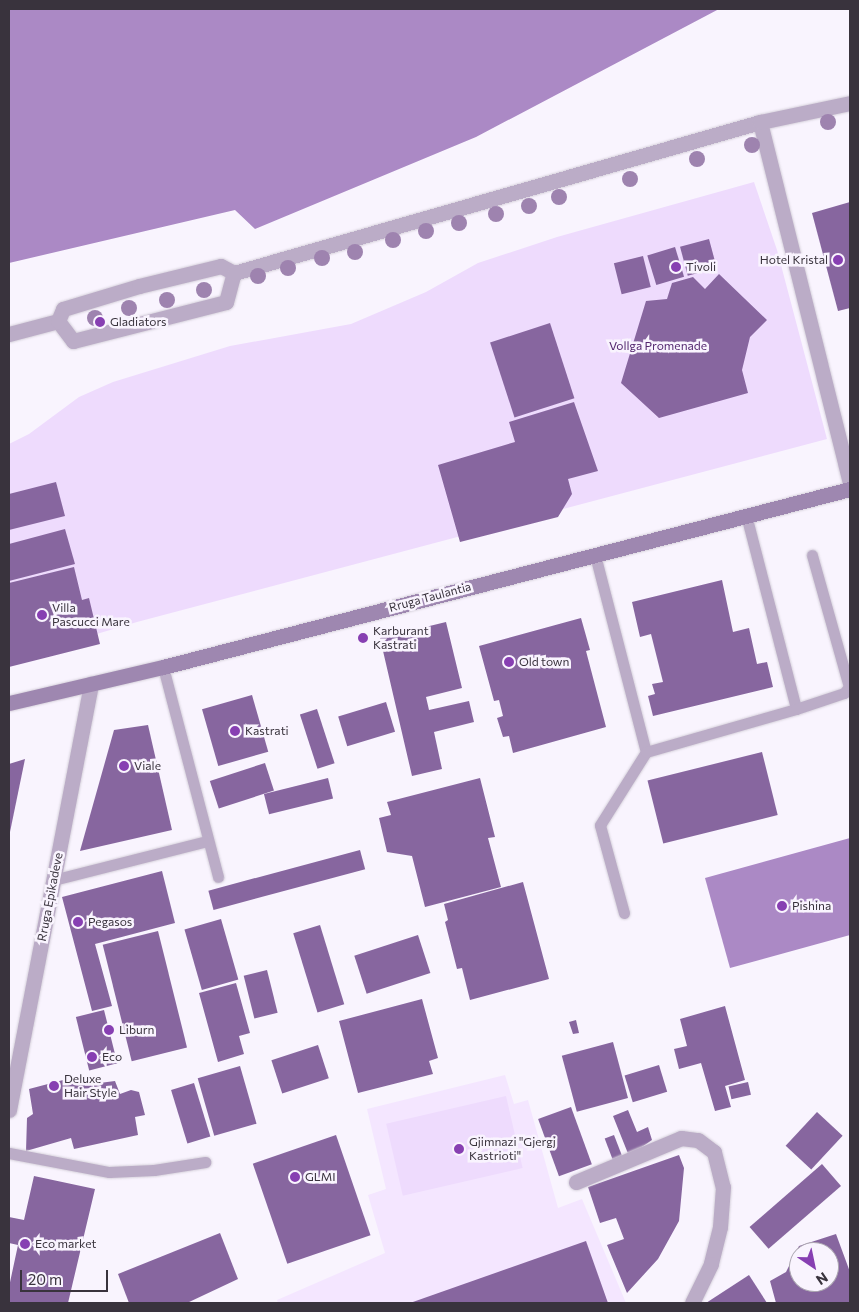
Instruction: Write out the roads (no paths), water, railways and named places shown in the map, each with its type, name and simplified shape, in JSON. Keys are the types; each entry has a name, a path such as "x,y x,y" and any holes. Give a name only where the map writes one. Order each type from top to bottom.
{"main road":[{"name":"Rruga Taulantia","path":"9,703 163,667 850,489"}],"street":[{"path":"58,321 63,309 139,286 220,266 234,273 760,122 850,104"},
{"path":"760,122 850,484"},
{"path":"58,321 73,341 226,302 234,273"},
{"path":"9,334 58,321"},
{"name":"Rruga Epikadeve","path":"9,1105 91,684"},
{"path":"576,1182 681,1138 698,1140 714,1152 723,1188 720,1227 712,1264 692,1303"}],"lane":[{"path":"746,516 796,709"},
{"path":"595,555 646,752"},
{"path":"624,913 600,825 646,752 796,709 844,693 849,687 812,555"},
{"path":"163,667 218,877"},
{"path":"53,880 208,841"},
{"path":"9,1152 109,1172 154,1170 205,1162"}],"place":[{"name":"Hotel Kristal","path":"838,260"},
{"name":"Tivoli","path":"676,267"},
{"name":"Gladiators","path":"100,322"},
{"name":"Villa Pascucci Mare","path":"42,615"},
{"name":"Karburant Kastrati","path":"363,638"},
{"name":"Old town","path":"509,662"},
{"name":"Kastrati","path":"235,731"},
{"name":"Viale","path":"124,766"},
{"name":"Pishina","path":"782,906"},
{"name":"Pegasos","path":"78,922"},
{"name":"Liburn","path":"109,1030"},
{"name":"Eco","path":"92,1057"},
{"name":"Deluxe Hair Style","path":"54,1086"},
{"name":"Gjimnazi \"Gjergj Kastrioti\"","path":"459,1149"},
{"name":"GLMI","path":"295,1177"},
{"name":"Eco market","path":"25,1244"}],"park label":[{"name":"Vollga Promenade","path":"658,346"}]}
